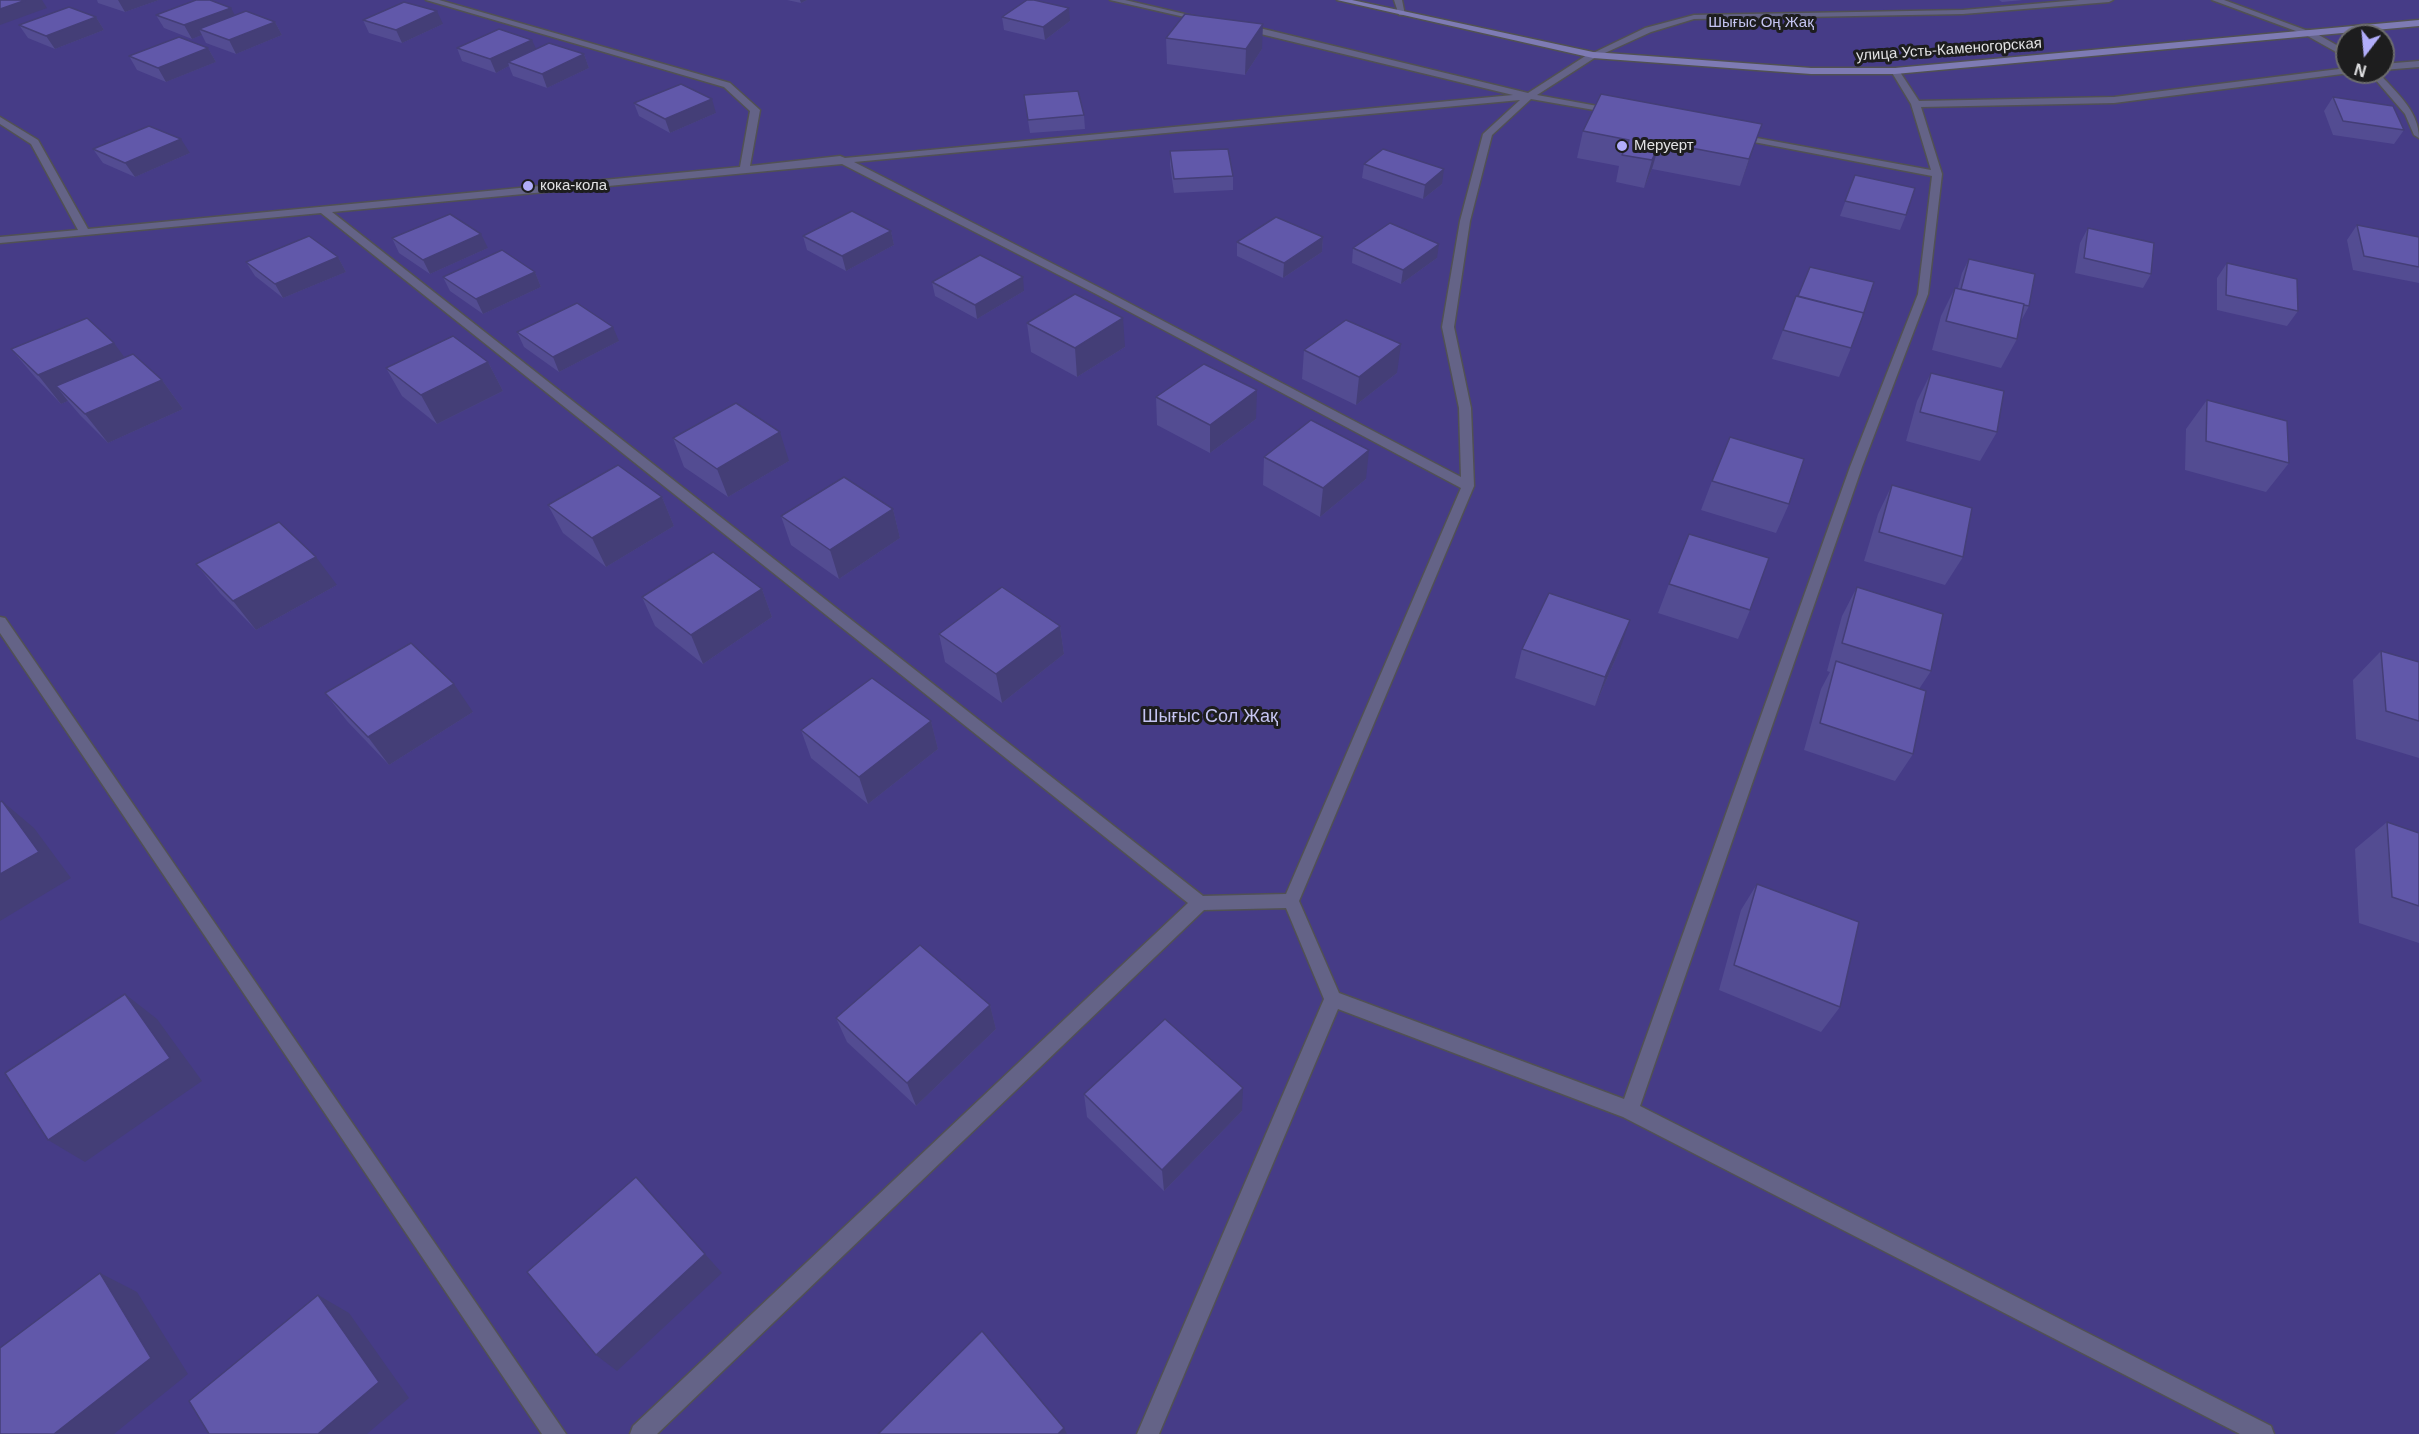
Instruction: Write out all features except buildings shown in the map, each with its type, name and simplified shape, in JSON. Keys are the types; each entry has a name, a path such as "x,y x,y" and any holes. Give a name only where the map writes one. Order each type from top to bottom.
{"street":[{"path":"430,0 727,85 755,110 745,168"},
{"path":"1114,0 1207,20"},
{"name":"улица Усть-Каменогорская","path":"1341,0 1593,55 1811,71 1894,70 2419,23"},
{"path":"1398,0 1402,13"},
{"path":"1148,1434 1333,999 1291,901 1468,486 1465,408 1448,327 1465,221 1488,134 1529,96 1593,55 1648,30 1694,17 1963,12 2109,0"},
{"path":"2216,0 2307,32 2335,48"},
{"path":"1230,25 1300,39 1529,96 1622,113"},
{"path":"2395,66 2419,64"},
{"path":"1629,1110 1856,467 1923,294 1937,174 1916,104 1894,70"},
{"path":"1916,104 2114,100 2335,72"},
{"path":"2384,84 2409,113 2419,135"},
{"path":"0,240 840,159 1529,96"},
{"path":"0,120 35,142 85,232"},
{"path":"1727,134 1937,174"},
{"path":"840,159 1102,293 1468,486"},
{"path":"322,209 1200,903 1291,901"},
{"path":"0,622 555,1434"},
{"path":"641,1434 1200,903"},
{"path":"1333,999 1629,1110 2263,1434"}],"green space":[{"name":"Шығыс Сол Жақ","path":"0,0 2419,0 2419,1434 0,1434"}],"place":[{"name":"Меруерт","path":"1622,146"},
{"name":"кока-кола","path":"528,186"}],"park label":[{"name":"Шығыс Оң Жақ","path":"1761,23"}]}
